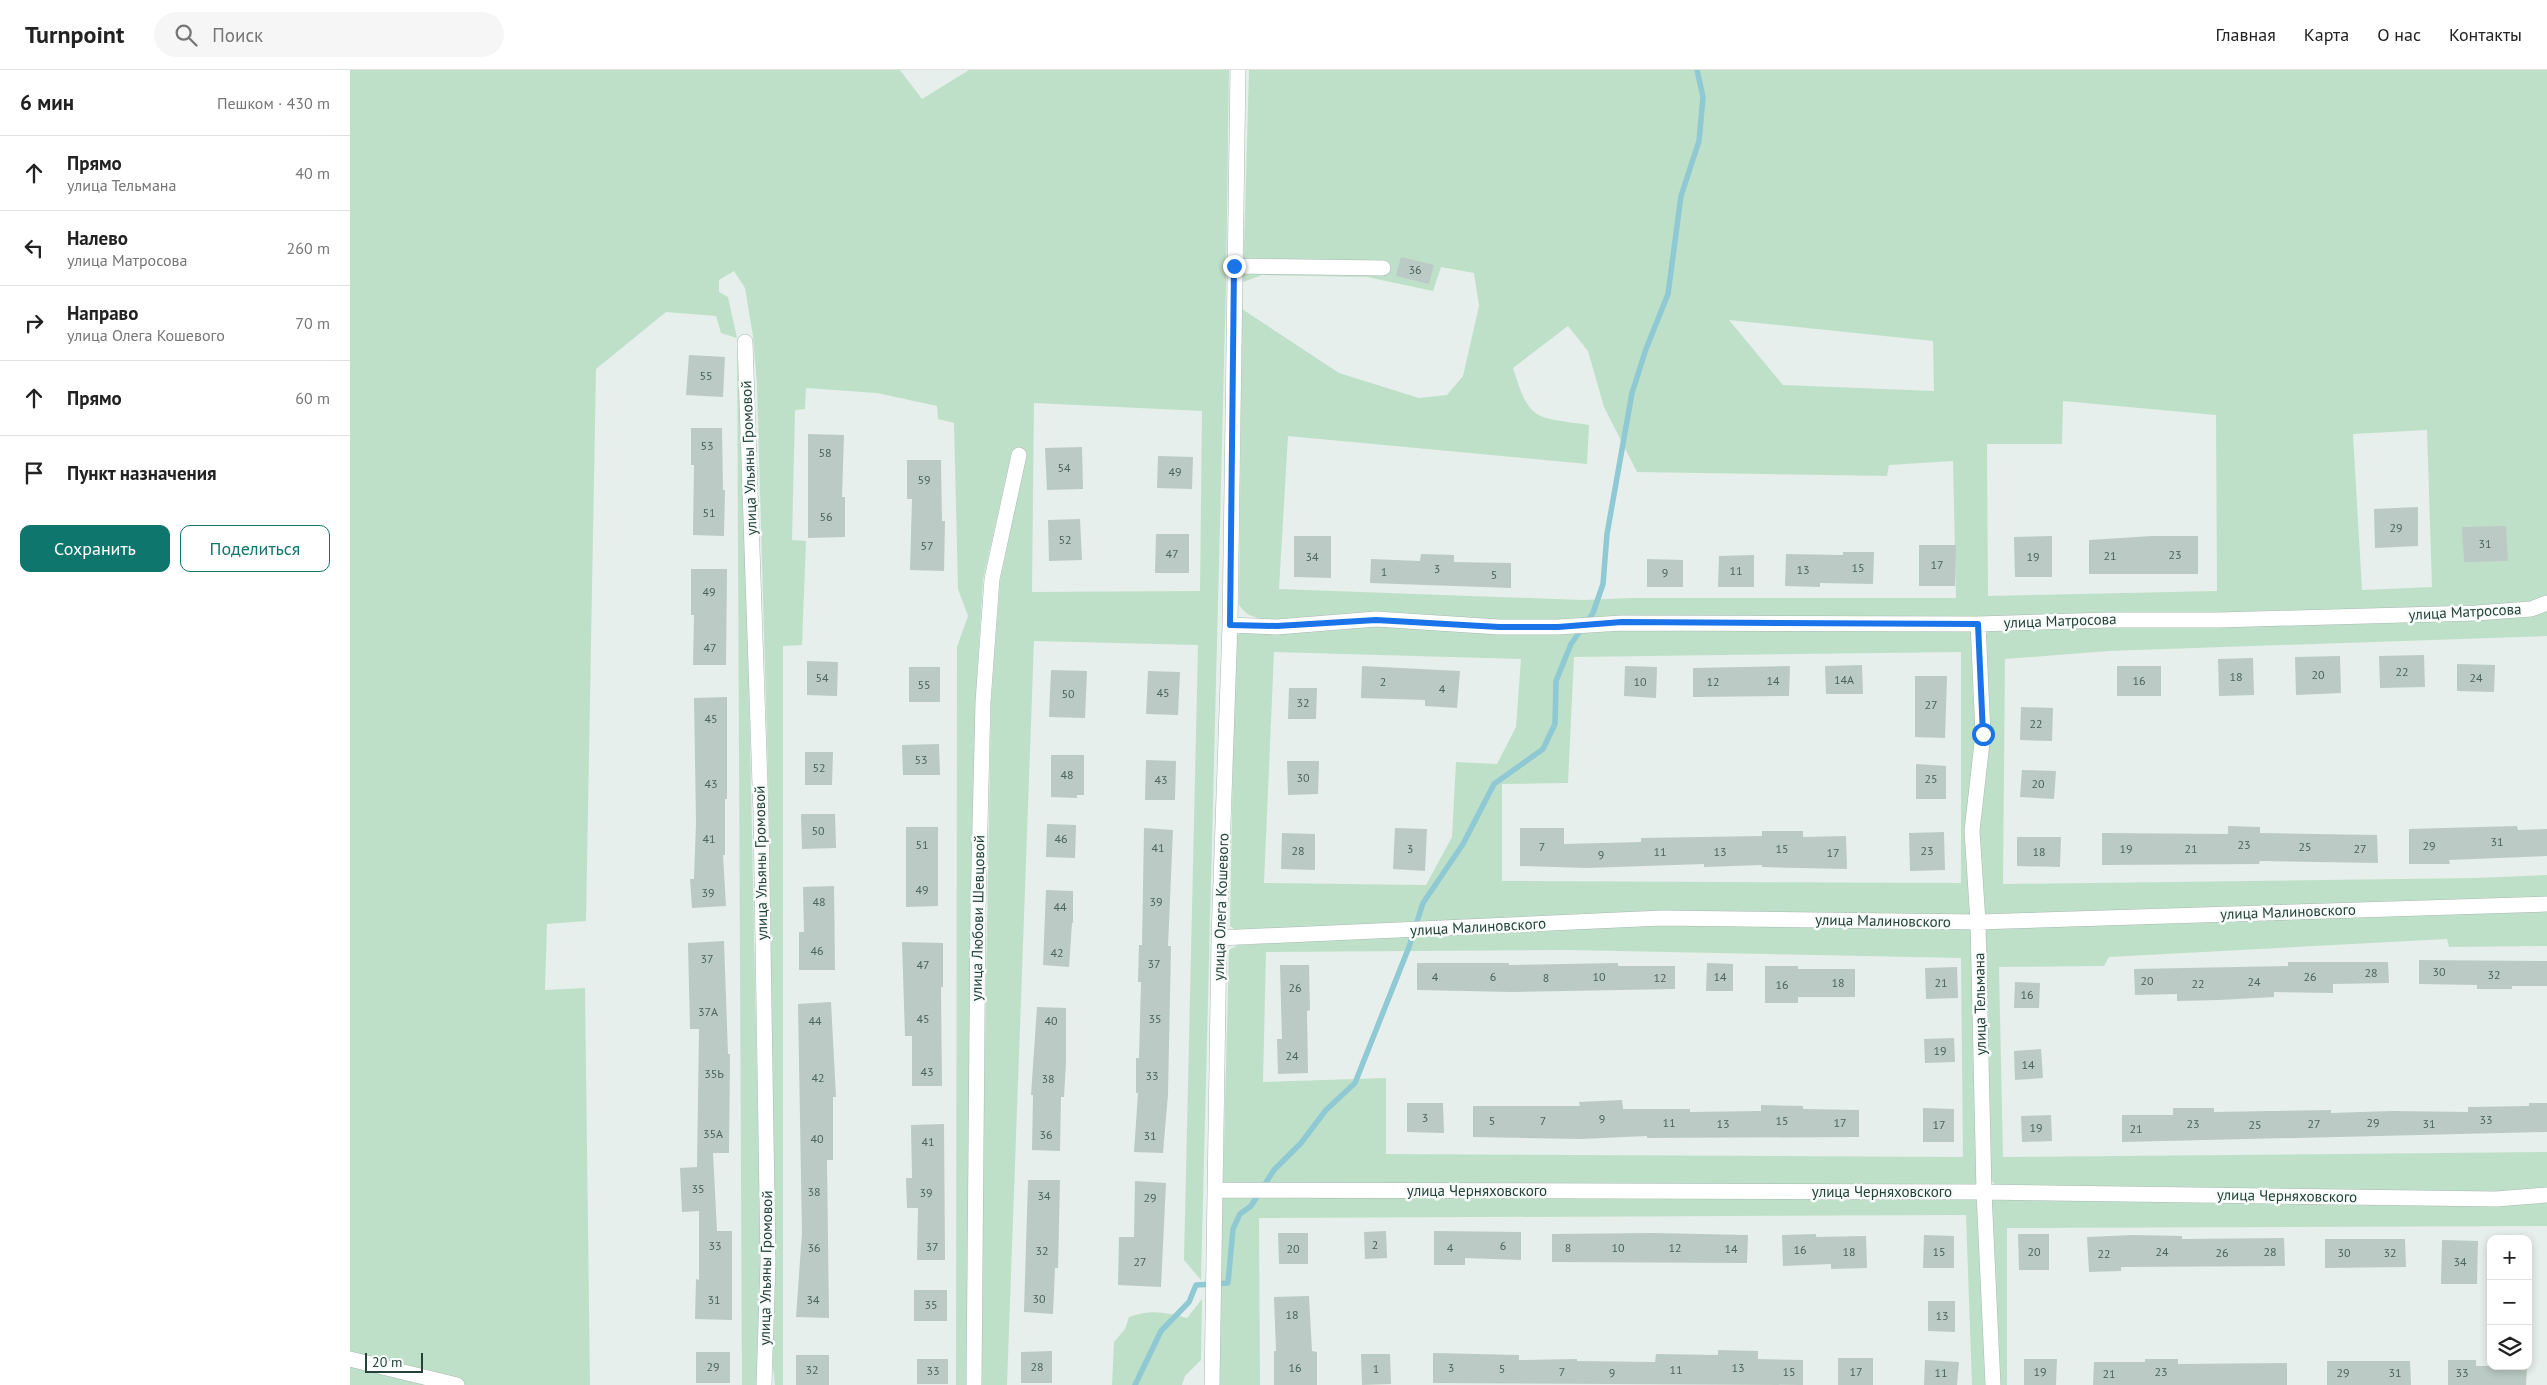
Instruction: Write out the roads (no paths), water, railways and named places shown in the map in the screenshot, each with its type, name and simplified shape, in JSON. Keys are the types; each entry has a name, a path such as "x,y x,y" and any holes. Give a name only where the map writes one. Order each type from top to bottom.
{"street":[{"name":"улица Олега Кошевого","path":"1212,1385 1219,938 1230,625 1238,70"},
{"path":"1234,266 1383,268"},
{"name":"улица Ульяны Громовой","path":"745,342 761,814 768,1263 764,1385"},
{"name":"улица Любови Шевцовой","path":"974,1385 982,702 992,579 1019,455"},
{"name":"улица Матросова","path":"1230,625 1277,626 1376,620 1499,627 1558,627 1622,622 1978,624 2458,614 2531,609 2547,602"},
{"name":"улица Тельмана","path":"1978,624 1983,734 1972,831 1978,922 1984,1192 1993,1385"},
{"name":"улица Малиновского","path":"1219,938 1662,918 1978,922 2547,904"},
{"name":"улица Черняховского","path":"1216,1190 1984,1192 2496,1199 2547,1195"},
{"path":"350,1359 457,1385"}],"waterway":[{"path":"1135,1385 1161,1331 1189,1302 1196,1285 1228,1283 1233,1229 1240,1214 1251,1206 1274,1170 1301,1143 1326,1110 1355,1083 1409,947 1423,903 1463,844 1494,784 1543,749 1555,724 1556,681 1571,644 1593,613 1603,584 1607,534 1632,393 1646,349 1668,294 1681,196 1699,141 1703,97 1697,70"}]}
